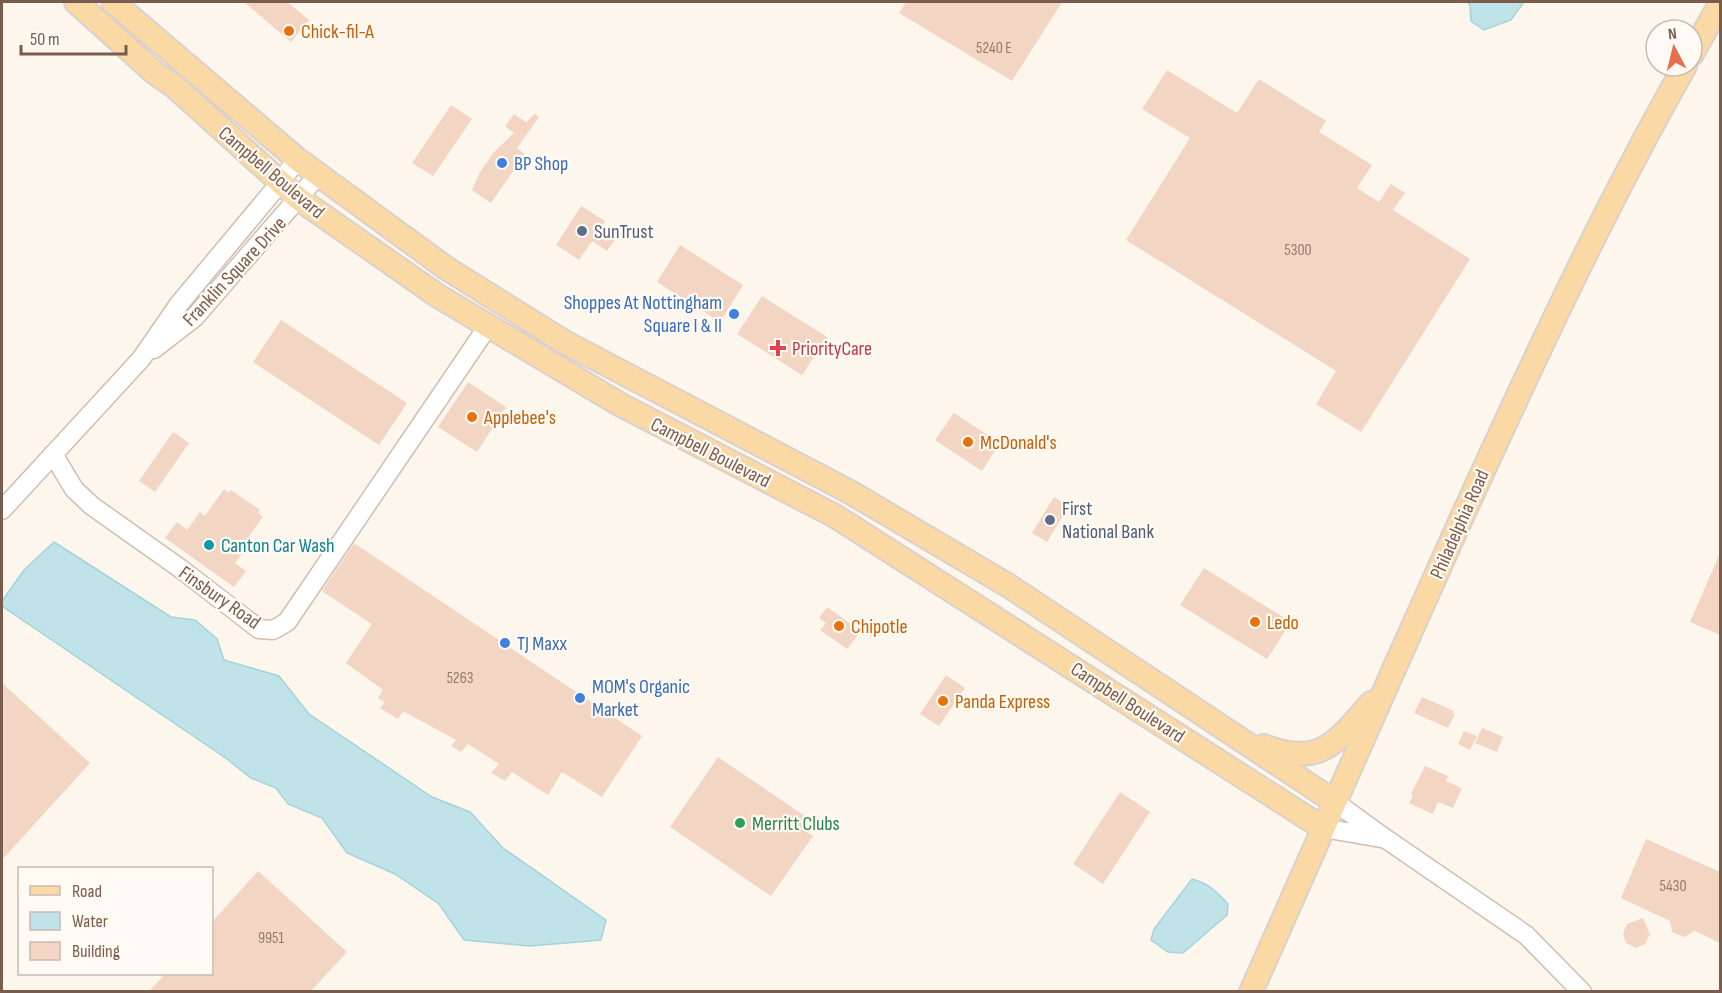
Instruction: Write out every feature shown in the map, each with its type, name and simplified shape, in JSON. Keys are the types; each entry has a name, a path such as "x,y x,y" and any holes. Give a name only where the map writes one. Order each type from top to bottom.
{"main road":[{"name":"Campbell Boulevard","path":"76,2 155,73 174,86 299,199 438,296 621,405 836,516 1323,828"},
{"name":"Campbell Boulevard","path":"113,2 297,159 446,268 566,343 829,480 1009,586 1335,802"},
{"path":"1704,33 1720,4"},
{"name":"Philadelphia Road","path":"1251,992 1528,371 1639,146 1678,78"},
{"path":"1232,734 1284,754 1297,755 1322,750 1332,745 1350,727 1387,683"}],"street":[{"name":"Franklin Square Drive","path":"2,510 141,359 179,304 280,183 297,159"},
{"name":"Franklin Square Drive","path":"141,359 194,318 319,174"},
{"name":"Finsbury Road","path":"53,454 74,489 92,506 181,569 259,629 273,630 287,622 488,326"},
{"name":"Campbell Boulevard","path":"1335,802 1526,935 1582,992"},
{"name":"Campbell Boulevard","path":"1323,828 1386,839"}],"water":[{"path":"1467,2 1524,2 1511,20 1484,30 1471,21 1470,5"},
{"path":"54,542 171,617 195,620 217,639 224,660 279,676 309,714 432,797 470,812 503,848 606,920 601,940 530,946 464,940 439,904 395,874 347,853 322,818 288,804 276,788 251,778 227,759 2,606 2,601 24,570"},
{"path":"1192,879 1208,886 1228,904 1227,915 1183,953 1168,952 1151,940 1154,929"}],"building":[{"name":"Chick-fil-A","path":"244,2 287,2 309,20 291,42"},
{"path":"906,2 1062,2 1012,81 899,13"},
{"path":"1167,70 1237,113 1259,79 1326,121 1319,132 1372,165 1357,188 1379,202 1391,184 1405,193 1393,210 1470,259 1361,432 1316,404 1336,371 1126,240 1190,138 1142,109"},
{"path":"451,105 472,119 433,176 412,163"},
{"name":"BP Shop","path":"514,114 526,122 535,114 539,117 517,148 525,154 491,203 472,190 480,172 493,153 514,133 505,126"},
{"name":"SunTrust","path":"581,206 605,221 599,229 615,240 607,251 592,241 579,260 556,245"},
{"path":"680,245 743,285 720,322 657,282"},
{"path":"762,296 827,337 802,375 737,334"},
{"path":"281,320 407,403 379,445 253,362"},
{"name":"Applebee's","path":"468,382 506,407 477,452 438,427"},
{"name":"McDonald's","path":"954,413 1000,443 982,471 935,440"},
{"path":"173,432 189,443 155,492 139,481"},
{"name":"Canton Car Wash","path":"224,489 229,493 231,490 260,510 258,513 263,517 238,551 242,554 235,563 246,571 234,587 165,538 177,522 187,530 200,512 205,516"},
{"name":"First National Bank","path":"1054,497 1069,506 1047,542 1032,533"},
{"path":"354,543 642,736 602,797 562,772 548,795 512,772 505,781 491,773 499,764 468,744 461,752 451,746 456,740 403,711 398,719 380,708 385,702 378,698 383,690 346,663 372,624 322,591"},
{"path":"1720,553 1720,635 1690,622"},
{"path":"1204,568 1291,622 1267,659 1180,605"},
{"name":"Chipotle","path":"827,607 861,631 847,649 820,630 826,623 819,618"},
{"name":"Panda Express","path":"946,675 965,688 939,726 920,714"},
{"path":"2,683 90,763 2,860"},
{"path":"1422,697 1454,711 1455,714 1448,728 1414,713"},
{"path":"1482,728 1503,737 1497,752 1475,743"},
{"path":"1464,731 1477,736 1470,750 1458,744"},
{"name":"Merritt Clubs","path":"718,757 809,819 802,829 813,836 771,896 670,827"},
{"path":"1425,766 1448,776 1446,781 1462,788 1453,808 1438,802 1433,814 1409,803"},
{"path":"1120,792 1150,812 1103,884 1073,864"},
{"path":"1646,839 1720,872 1720,943 1695,931 1684,937 1672,932 1670,921 1621,898"},
{"path":"258,871 347,952 310,992 148,992 164,975 213,975 213,921"},
{"path":"1643,918 1650,934 1645,944 1636,948 1626,943 1623,934 1627,924"}],"place":[{"name":"Chick-fil-A","path":"289,31"},
{"name":"BP Shop","path":"502,163"},
{"name":"SunTrust","path":"582,231"},
{"name":"Shoppes At Nottingham Square I & II","path":"734,314"},
{"name":"PriorityCare","path":"778,348"},
{"name":"Applebee's","path":"472,417"},
{"name":"McDonald's","path":"968,442"},
{"name":"First National Bank","path":"1050,520"},
{"name":"Canton Car Wash","path":"209,545"},
{"name":"Ledo","path":"1255,622"},
{"name":"Chipotle","path":"839,626"},
{"name":"TJ Maxx","path":"505,643"},
{"name":"MOM's Organic Market","path":"580,698"},
{"name":"Panda Express","path":"943,701"},
{"name":"Merritt Clubs","path":"740,823"}]}
